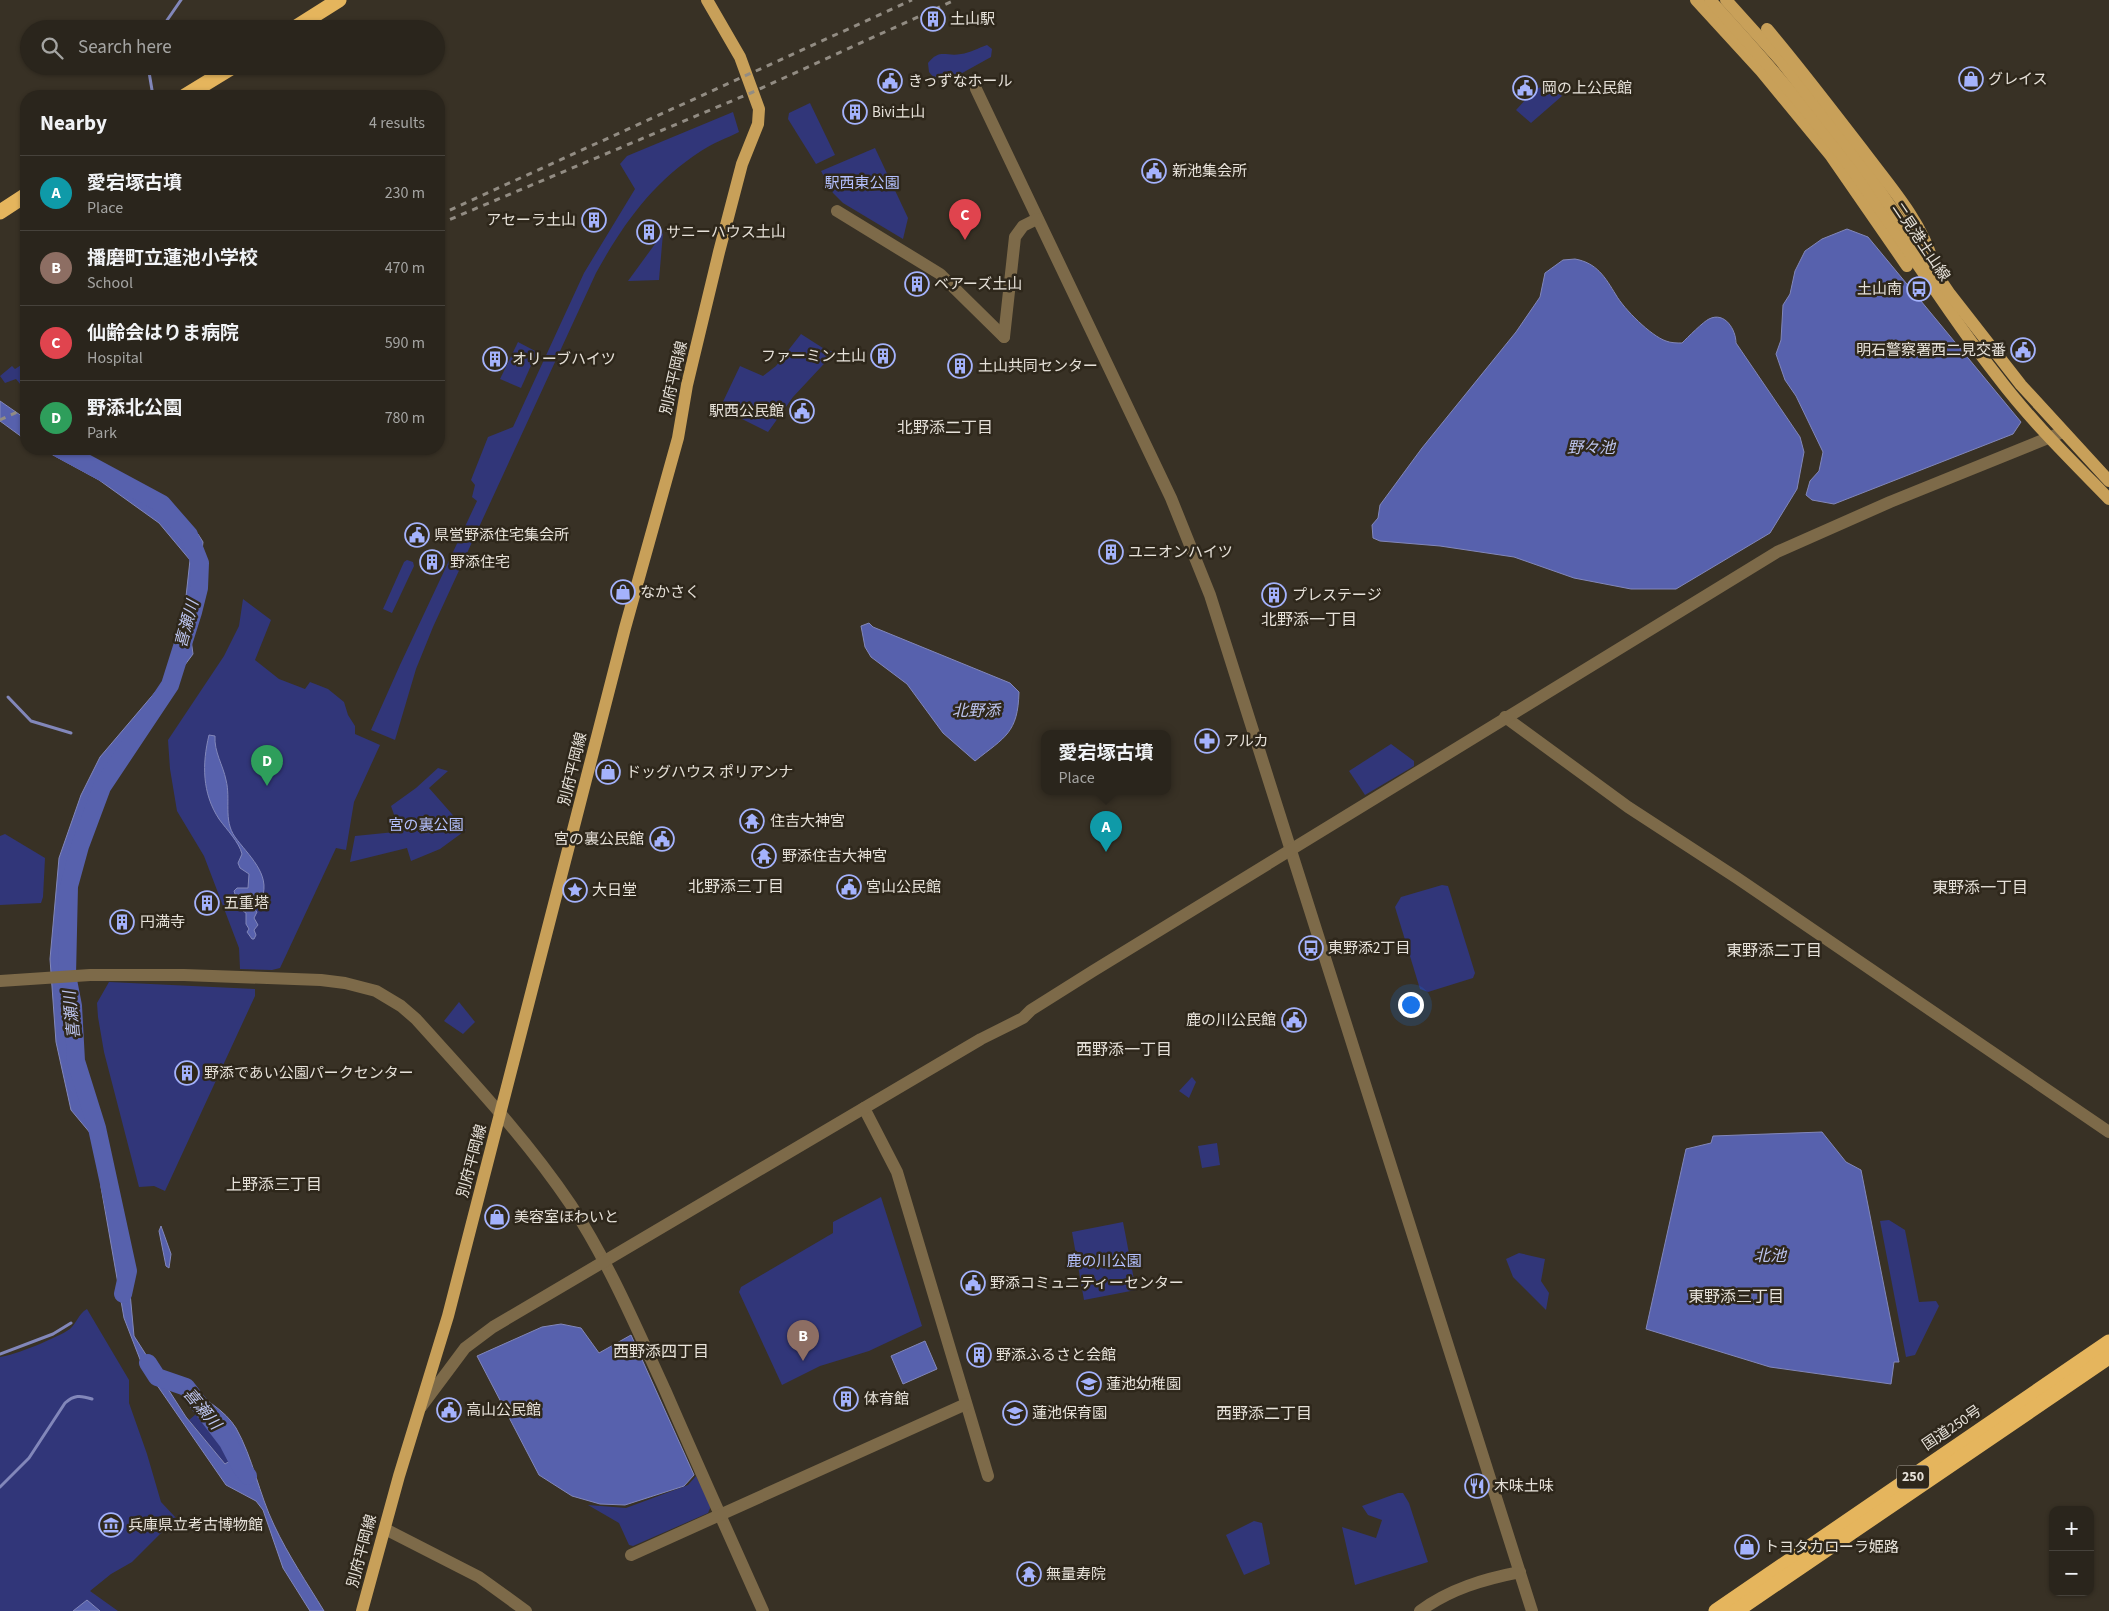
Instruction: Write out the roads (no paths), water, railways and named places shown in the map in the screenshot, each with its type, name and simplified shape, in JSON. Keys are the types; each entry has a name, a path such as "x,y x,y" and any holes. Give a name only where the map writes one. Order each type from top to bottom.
{"highway":[{"path":"307,20 339,0"},
{"path":"195,90 219,75"},
{"path":"0,212 20,199"},
{"name":"国道250号","path":"1716,1611 2109,1342"},
{"name":"国道250号","path":"1736,1611 2109,1357"}],"main road":[{"name":"別府平岡線","path":"362,1611 448,1316 501,1114 520,1029 625,628 678,438 687,385 719,252 742,164 760,115 740,57 707,0"},
{"path":"1696,0 1761,71 1831,156 1908,268 1939,297"},
{"name":"二見港土山線","path":"1710,0 1803,97 1841,156 1996,376 2048,439 2109,499"},
{"name":"二見港土山線","path":"1726,0 1803,97 1863,166 1936,274 2021,385 2109,481"},
{"path":"1767,29 1796,63 1889,185 1928,245 1936,274"}],"street":[{"path":"976,89 1171,498 1210,595 1532,1611"},
{"path":"837,211 936,270 1004,337 1015,237 1023,226 1037,219"},
{"path":"421,1407 465,1348 494,1327 604,1260 981,1039 1023,1018 1031,1010 1093,971 1777,552 1890,502 2063,432"},
{"path":"1505,718 1628,806 1737,878 2109,1132"},
{"path":"0,980 84,975 306,980 345,983 370,989 401,1006 416,1019 501,1114 555,1183 604,1260 763,1611"},
{"path":"864,1108 897,1172 988,1476"},
{"path":"631,1555 966,1404"},
{"path":"385,1530 479,1577 526,1611"},
{"path":"1420,1611 1444,1594 1471,1584 1520,1572"}],"water":[{"path":"1847,229 1868,237 2021,422 2013,434 1834,504 1812,500 1806,495 1810,481 1819,471 1823,452 1796,396 1785,380 1776,354 1781,340 1783,305 1790,294 1795,271 1805,251 1822,239"},
{"name":"野々池","path":"1575,259 1595,267 1631,314 1653,334 1666,341 1682,343 1709,319 1715,317 1725,320 1732,328 1736,343 1800,437 1804,452 1797,489 1770,533 1676,589 1631,589 1574,578 1514,557 1440,546 1380,541 1373,538 1372,525 1378,518 1380,505 1422,448 1516,332 1540,297 1545,273 1563,260"},
{"path":"0,401 20,415 20,436 0,421"},
{"path":"53,455 76,455 86,463 162,504 177,521 198,534 203,542 197,593 189,625 193,654 102,787 90,817 69,885 67,975 73,1006 76,1061 97,1128 128,1271 134,1336 186,1417 225,1464 236,1457 225,1428 202,1409 186,1387 220,1410 236,1428 247,1451 264,1501 279,1536 324,1611 310,1611 283,1568 263,1510 256,1501 226,1485 141,1362 124,1318 101,1187 101,1172 96,1140 71,1110 56,1042 50,959 59,858 81,795 100,757 186,656 183,624 190,560 159,523 99,480"},
{"name":"北野添","path":"869,623 873,627 1010,683 1019,692 1016,717 1008,733 975,761 943,733 907,684 871,657 865,647 861,626"},
{"path":"209,735 215,736 216,748 226,780 228,817 231,830 257,865 263,881 262,898 250,896 249,910 253,907 257,912 254,918 258,925 254,930 256,935 254,939 247,932 249,929 246,924 246,913 243,911 246,906 236,897 234,891 237,888 248,888 249,874 240,868 238,863 242,854 236,841 213,809 209,799 205,778 205,757"},
{"name":"北池","path":"1822,1132 1846,1162 1861,1170 1899,1362 1894,1362 1891,1384 1770,1367 1646,1329 1686,1149 1711,1143 1713,1136"},
{"path":"161,1226 171,1254 169,1268 166,1266 159,1231"},
{"path":"561,1324 581,1328 599,1353 631,1335 694,1475 684,1486 625,1505 600,1504 572,1496 539,1475 477,1356 542,1327"},
{"path":"925,1341 937,1369 903,1384 891,1356"},
{"path":"87,1600 100,1611 73,1611"}],"waterway":[{"path":"167,20 181,0"},
{"path":"150,75 152,90"},
{"name":"喜瀬川","path":"71,455 162,504 189,535 200,563 199,588 170,685 102,787 80,846 69,886 67,975 73,1006 76,1061 97,1128 128,1271 123,1294"},
{"path":"8,697 31,721 71,733"},
{"path":"0,1354 53,1334 71,1323"},
{"name":"喜瀬川","path":"148,1363 157,1377 186,1387 228,1442 248,1476"},
{"path":"0,1487 29,1458 65,1403 77,1396 92,1399"}],"railway":[{"path":"445,212 912,0"},
{"path":"445,221 753,92 955,0"},
{"path":"0,420 20,411"}],"place":[{"name":"土山駅","path":"933,19"},
{"name":"グレイス","path":"1971,79"},
{"name":"きっずなホール","path":"890,81"},
{"name":"岡の上公民館","path":"1525,88"},
{"name":"Bivi土山","path":"855,112"},
{"name":"新池集会所","path":"1154,171"},
{"name":"アセーラ土山","path":"594,220"},
{"name":"サニーハウス土山","path":"649,232"},
{"name":"仙齢会はりま病院","path":"965,240"},
{"name":"ベアーズ土山","path":"917,284"},
{"name":"土山南","path":"1919,289"},
{"name":"明石警察署西二見交番","path":"2023,350"},
{"name":"ファーミン土山","path":"883,356"},
{"name":"オリーブハイツ","path":"495,359"},
{"name":"土山共同センター","path":"960,366"},
{"name":"駅西公民館","path":"802,411"},
{"name":"県営野添住宅集会所","path":"417,535"},
{"name":"ユニオンハイツ","path":"1111,552"},
{"name":"野添住宅","path":"432,562"},
{"name":"なかさく","path":"623,592"},
{"name":"プレステージ","path":"1274,595"},
{"name":"アルカ","path":"1207,741"},
{"name":"ドッグハウス ポリアンナ","path":"608,772"},
{"name":"野添北公園","path":"267,786"},
{"name":"住吉大神宮","path":"752,821"},
{"name":"宮の裏公民館","path":"662,839"},
{"name":"愛宕塚古墳","path":"1106,852"},
{"name":"野添住吉大神宮","path":"764,856"},
{"name":"宮山公民館","path":"849,887"},
{"name":"大日堂","path":"575,890"},
{"name":"五重塔","path":"207,903"},
{"name":"円満寺","path":"122,922"},
{"name":"東野添2丁目","path":"1311,948"},
{"name":"鹿の川公民館","path":"1294,1020"},
{"name":"野添であい公園パークセンター","path":"187,1073"},
{"name":"美容室ほわいと","path":"497,1217"},
{"name":"野添コミュニティーセンター","path":"973,1283"},
{"name":"野添ふるさと会館","path":"979,1355"},
{"name":"播磨町立蓮池小学校","path":"803,1361"},
{"name":"蓮池幼稚園","path":"1089,1384"},
{"name":"体育館","path":"846,1399"},
{"name":"高山公民館","path":"449,1410"},
{"name":"蓮池保育園","path":"1015,1413"},
{"name":"木味土味","path":"1477,1486"},
{"name":"兵庫県立考古博物館","path":"111,1525"},
{"name":"トヨタカローラ姫路","path":"1747,1547"},
{"name":"無量寿院","path":"1029,1574"}],"district":[{"name":"北野添二丁目","path":"945,428"},
{"name":"北野添一丁目","path":"1309,620"},
{"name":"北野添三丁目","path":"736,887"},
{"name":"東野添一丁目","path":"1980,888"},
{"name":"東野添二丁目","path":"1774,951"},
{"name":"西野添一丁目","path":"1124,1050"},
{"name":"上野添三丁目","path":"274,1185"},
{"name":"東野添三丁目","path":"1736,1297"},
{"name":"西野添四丁目","path":"661,1352"},
{"name":"西野添二丁目","path":"1264,1414"}],"park label":[{"name":"駅西東公園","path":"862,183"},
{"name":"宮の裏公園","path":"426,825"},
{"name":"鹿の川公園","path":"1104,1261"}]}
